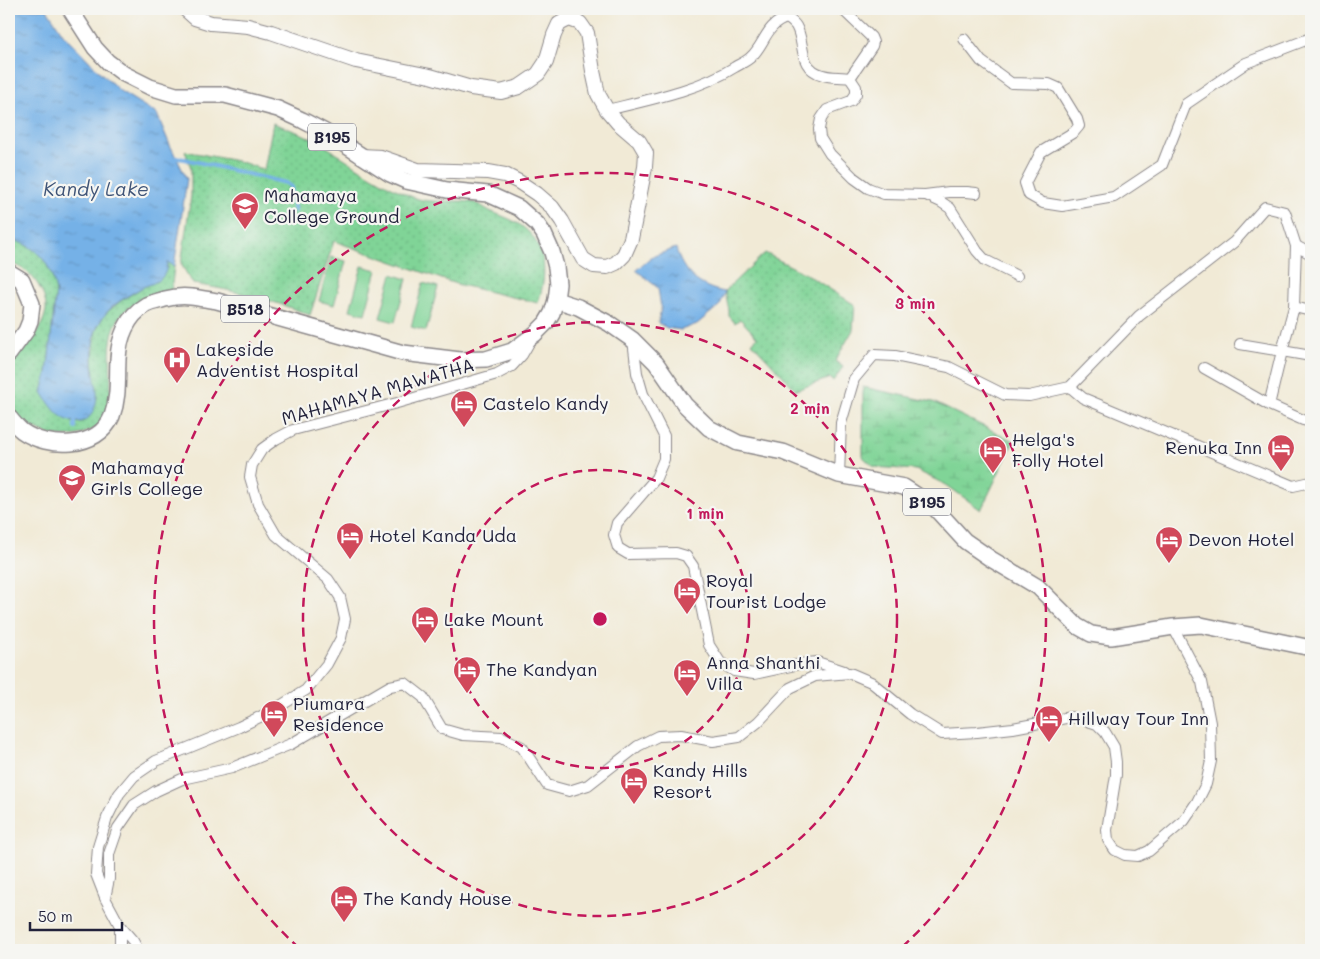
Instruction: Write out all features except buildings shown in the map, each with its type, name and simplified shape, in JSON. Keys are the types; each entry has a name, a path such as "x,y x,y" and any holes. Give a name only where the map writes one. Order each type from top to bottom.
{"main road":[{"name":"B195","path":"70,9 95,48 108,62 124,74 150,87 176,95 225,95 278,109 310,124 390,174 406,181 447,190 488,194 519,208 537,224 552,252 558,284 556,300 578,307 610,324 633,340 656,364 685,405 709,428 738,443 783,452 839,475 904,487 933,506 966,541 991,559 1038,587 1077,626 1091,634 1111,637 1173,627 1201,625 1311,648"},
{"path":"185,9 195,18 211,22 248,26 271,32 356,61 430,76 471,88 501,92 519,87 538,74 546,62 559,24 569,19 580,22 587,33 598,94 607,110 618,123 639,140 646,154 631,239 624,255 616,263 607,267 594,266 583,259 552,207 537,194 505,175 488,172 418,170 381,157 361,156"},
{"path":"9,272 22,280 32,304 30,321 26,331 9,354"},
{"name":"B518","path":"9,417 22,431 40,440 60,444 74,443 97,434 107,425 116,402 120,341 124,330 134,314 148,304 173,297 190,296 217,301 403,353 431,358 460,360 486,359 512,351 546,323 552,313 556,300"}],"street":[{"path":"842,9 871,37 873,42 850,78"},
{"path":"607,110 664,96 720,76 751,56 770,28 778,20 787,18 796,25 804,57 811,70 823,75 850,78 856,87 856,94 850,100 827,110 821,119 818,129 820,138 830,154 854,178 868,188 884,194 925,195 949,192 976,194"},
{"path":"964,39 982,61 1011,83 1049,84 1058,88 1077,119 1079,126 1074,132 1041,152 1025,184 1029,195 1043,203 1062,206 1114,197 1162,165 1186,104 1246,64 1311,38"},
{"path":"925,195 950,208 977,251 985,260 1017,276"},
{"path":"839,475 841,422 854,379 874,355 895,356 949,367 1005,396 1029,396 1070,387 1139,316 1234,242 1265,207 1285,212 1296,246 1294,307 1269,406"},
{"path":"1296,246 1311,254"},
{"path":"1294,307 1311,311"},
{"name":"MAHAMAYA MAWATHA","path":"138,950 120,926 105,898 96,874 98,847 107,818 118,794 134,776 156,761 272,711 306,690 327,664 341,638 345,619 340,597 328,579 276,535 258,504 250,477 252,465 262,449 293,430 398,404 498,374 512,366 522,355 535,334"},
{"path":"633,340 637,374 643,394 664,436 664,459 656,478 617,523 614,536 618,548 628,554 676,553 686,556 693,566 709,645 720,662 734,671 754,674 817,662 850,672 871,682 910,714 942,734 1013,728 1071,717 1097,724 1105,732 1114,747 1116,762 1116,775 1107,830 1108,840 1115,850 1138,856 1148,851 1184,821 1206,784 1212,761 1210,723 1202,682 1173,627"},
{"path":"1240,344 1311,356"},
{"path":"1204,368 1269,406 1311,422"},
{"path":"1070,387 1083,398 1294,486 1311,482"},
{"path":"105,898 110,854 118,828 134,805 156,791 182,779 232,768 291,744 390,686 405,683 423,697 442,729 463,735 502,737 522,747 547,784 569,791 588,785 638,746 658,736 681,735 713,741 740,737 758,722 790,688 815,676 850,672"},
{"path":"120,926 120,950"}],"green space":[{"path":"273,123 316,141 372,176 411,196 429,201 474,203 523,227 537,244 543,262 543,283 538,303 456,284 334,241 310,315 253,296 193,284 181,264 191,196 191,168 185,151 242,162 264,170"},
{"path":"9,239 28,246 35,251 50,272 56,291 47,374 42,392 73,422 80,423 94,375 93,360 96,329 105,314 122,300 157,281 167,262 174,267 171,293 149,298 135,304 128,308 118,320 111,346 111,388 106,414 98,426 92,430 71,436 49,435 22,422 10,411 9,370 38,330 44,319 46,305 36,281 27,272 9,262"},
{"path":"765,253 806,274 855,305 853,330 835,361 843,367 833,381 830,378 796,390 752,343 757,337 740,319 735,323 729,316 725,292"},
{"path":"331,257 346,261 334,305 319,301"},
{"path":"362,266 377,270 365,314 350,310"},
{"path":"392,274 407,279 395,322 380,318"},
{"path":"423,283 438,287 426,331 411,327"},
{"path":"863,387 933,402 1014,441 981,510 948,486 916,470 874,467 863,457"}],"water":[{"name":"Kandy Lake","path":"9,9 47,9 63,34 100,72 120,91 157,114 187,179 174,267 167,262 166,270 162,277 117,303 99,323 93,340 93,360 97,391 96,404 92,414 81,422 69,421 60,415 42,392 47,374 56,291 50,272 35,251 28,246 9,239"},
{"path":"676,248 683,265 693,278 708,287 725,292 720,305 697,324 681,330 667,328 658,323 661,308 658,288 636,270 654,256"}],"waterway":[{"path":"176,158 286,183 291,187 295,211"},
{"path":"75,422 75,428"}],"place":[{"name":"Mahamaya College Ground","path":"245,230"},
{"name":"Lakeside Adventist Hospital","path":"177,384"},
{"name":"Castelo Kandy","path":"464,428"},
{"name":"Renuka Inn","path":"1281,472"},
{"name":"Helga's Folly Hotel","path":"993,474"},
{"name":"Mahamaya Girls College","path":"72,502"},
{"name":"Hotel Kanda Uda","path":"350,560"},
{"name":"Devon Hotel","path":"1169,564"},
{"name":"Royal Tourist Lodge","path":"687,615"},
{"name":"Lake Mount","path":"425,644"},
{"name":"The Kandyan","path":"467,694"},
{"name":"Anna Shanthi Villa","path":"687,697"},
{"name":"Piumara Residence","path":"274,738"},
{"name":"Hillway Tour Inn","path":"1049,743"},
{"name":"Kandy Hills Resort","path":"634,805"},
{"name":"The Kandy House","path":"344,923"}]}
